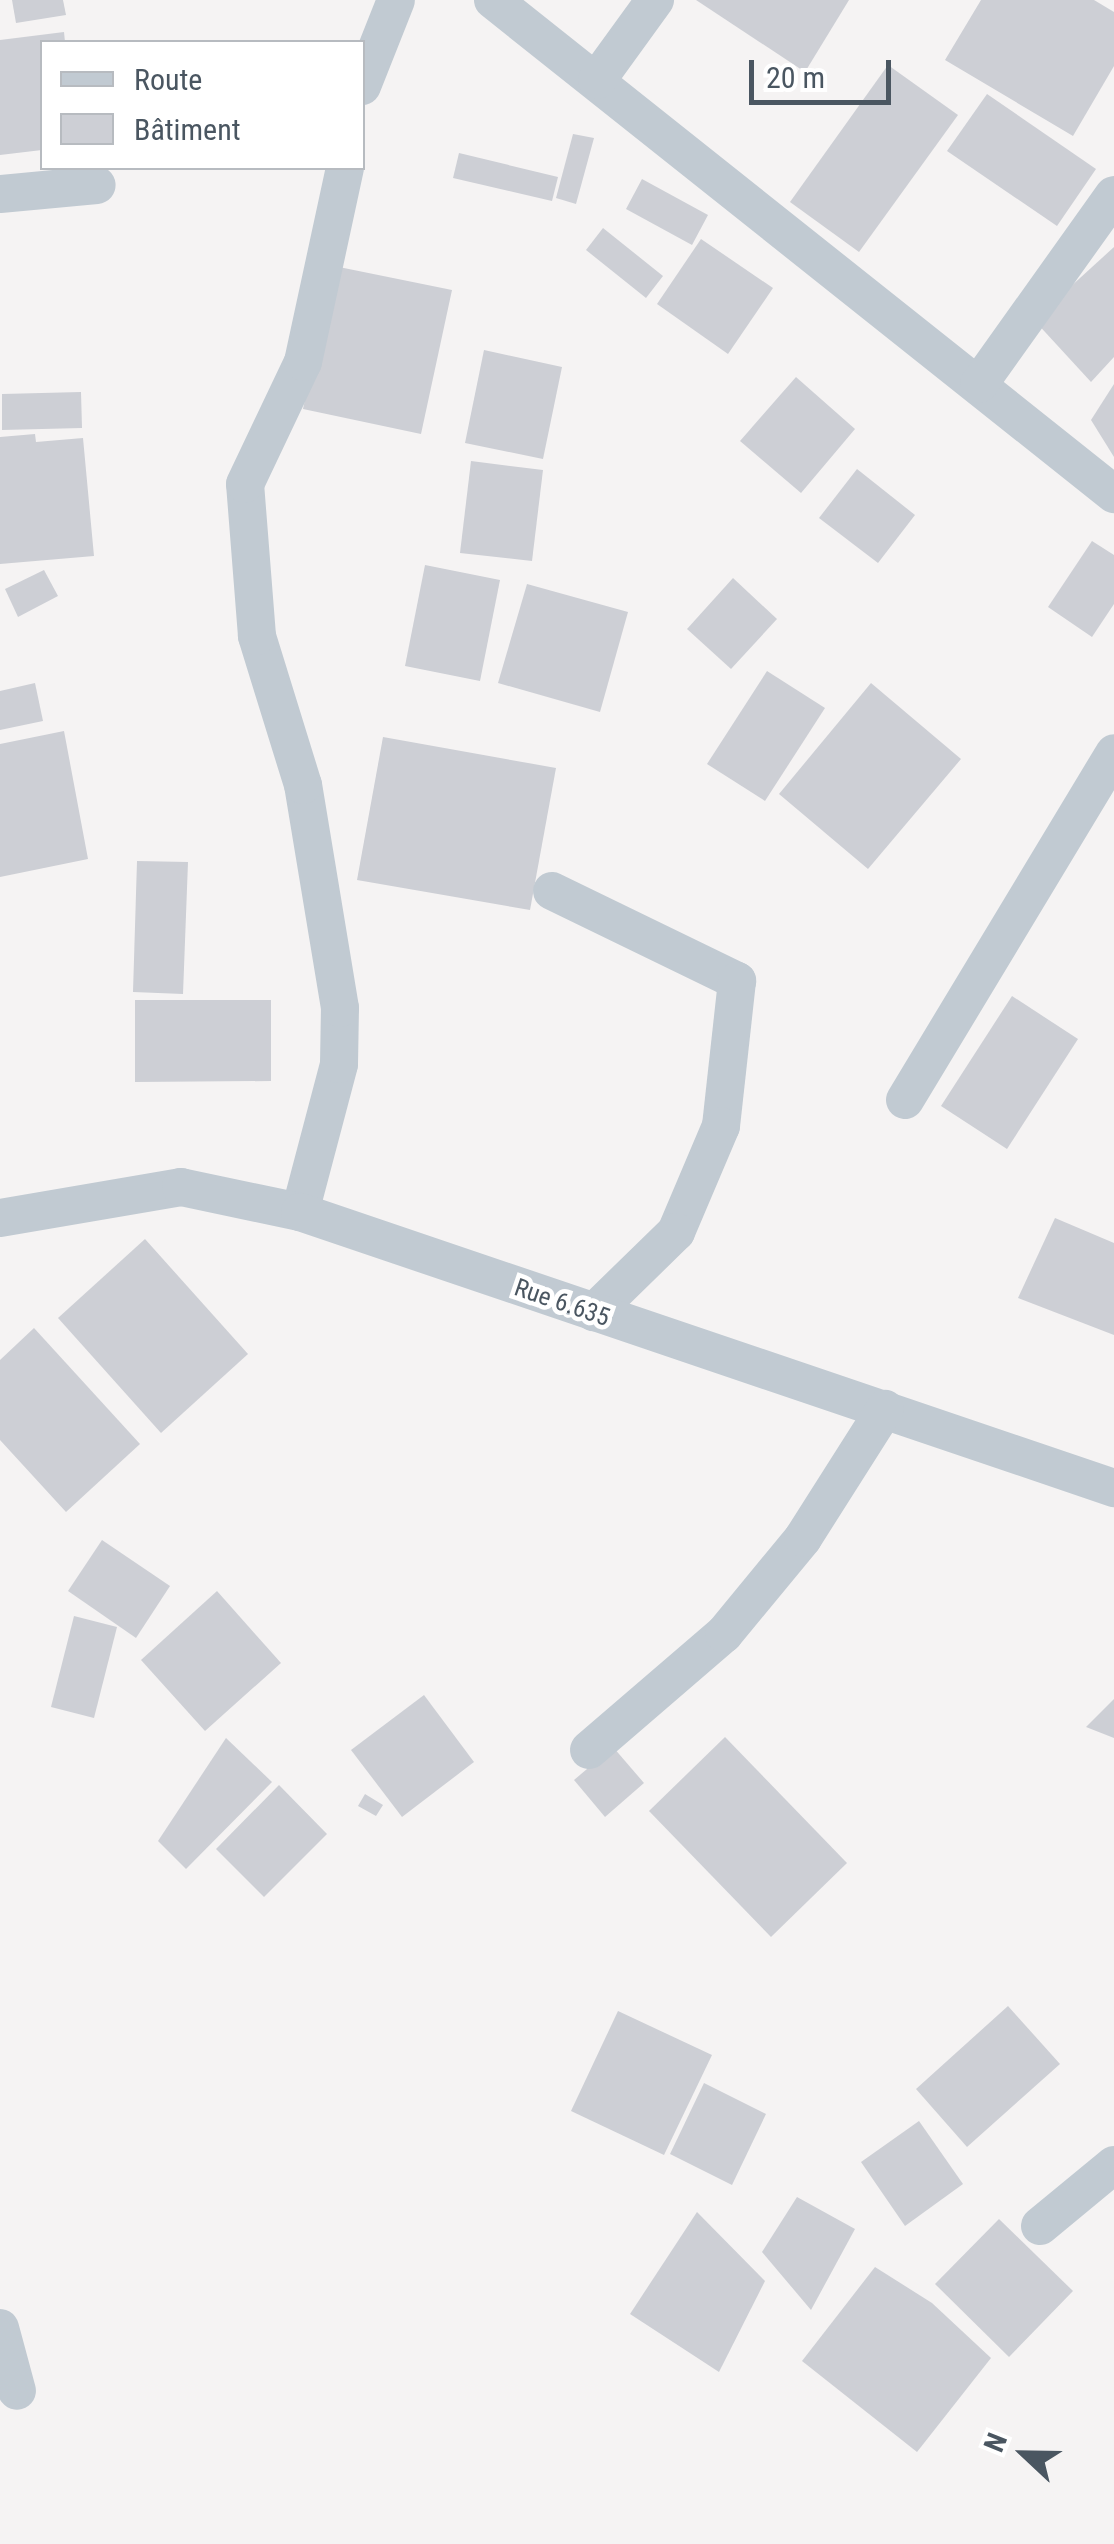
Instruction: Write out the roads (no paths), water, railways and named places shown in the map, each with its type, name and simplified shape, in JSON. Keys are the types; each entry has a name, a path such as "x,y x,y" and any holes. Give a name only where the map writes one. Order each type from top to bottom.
{"street":[{"path":"365,78 396,0"},
{"path":"493,0 1114,494"},
{"path":"597,80 655,0"},
{"path":"300,1212 339,1064 340,1008 304,785 257,636 246,484 303,362 345,170"},
{"path":"0,194 97,184"},
{"path":"978,384 1114,195"},
{"path":"906,1100 1114,752"},
{"path":"552,891 737,982 721,1126 676,1232 594,1312"},
{"name":"Rue 6.635","path":"0,1218 181,1187 300,1212 1114,1488"},
{"path":"589,1750 724,1634 803,1538 886,1409"},
{"path":"1040,2226 1114,2166"},
{"path":"0,2328 17,2392"}]}
